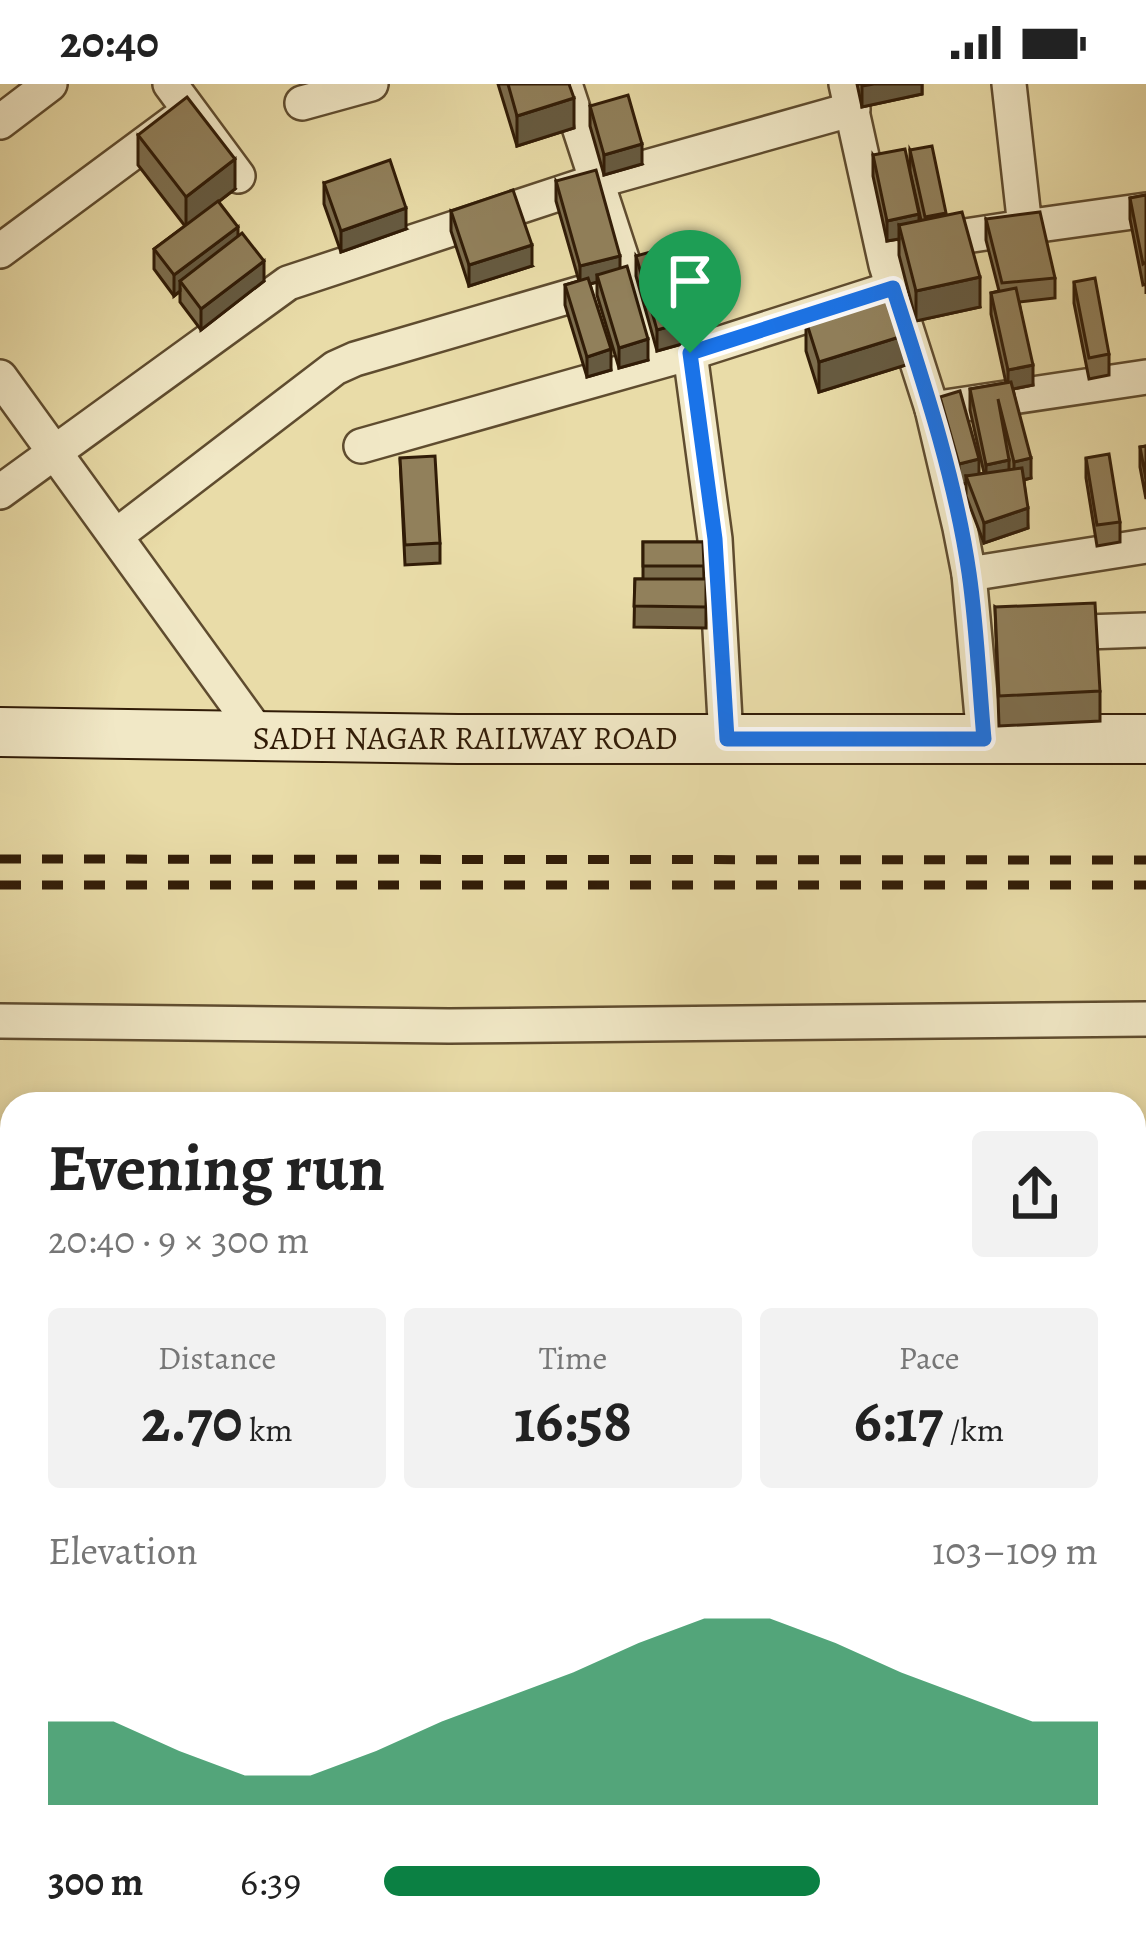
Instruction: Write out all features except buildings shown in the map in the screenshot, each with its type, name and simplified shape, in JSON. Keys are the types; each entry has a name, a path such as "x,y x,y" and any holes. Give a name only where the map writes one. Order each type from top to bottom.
{"street":[{"path":"0,122 50,84"},
{"path":"302,103 371,84"},
{"path":"566,84 655,360"},
{"path":"1012,84 1025,227"},
{"path":"0,493 288,283 850,96 883,249 932,409 969,574 997,636 984,739"},
{"path":"0,251 180,97 238,176"},
{"path":"883,249 1146,210"},
{"path":"117,535 335,368 629,279"},
{"path":"361,446 690,353 893,288"},
{"path":"690,353 715,539 727,739"},
{"path":"0,377 260,736"},
{"path":"932,409 1146,377"},
{"path":"969,574 1146,545"},
{"path":"997,636 1146,630"},
{"name":"SADH NAGAR RAILWAY ROAD","path":"0,732 1146,739"},
{"path":"0,1021 449,1026 1146,1019"}],"railway":[{"path":"0,859 1146,860"},
{"path":"0,885 1146,885"}],"route":[{"path":"893,288 932,409 960,528 969,574 984,739 727,739 715,539 690,353 893,288"}]}
